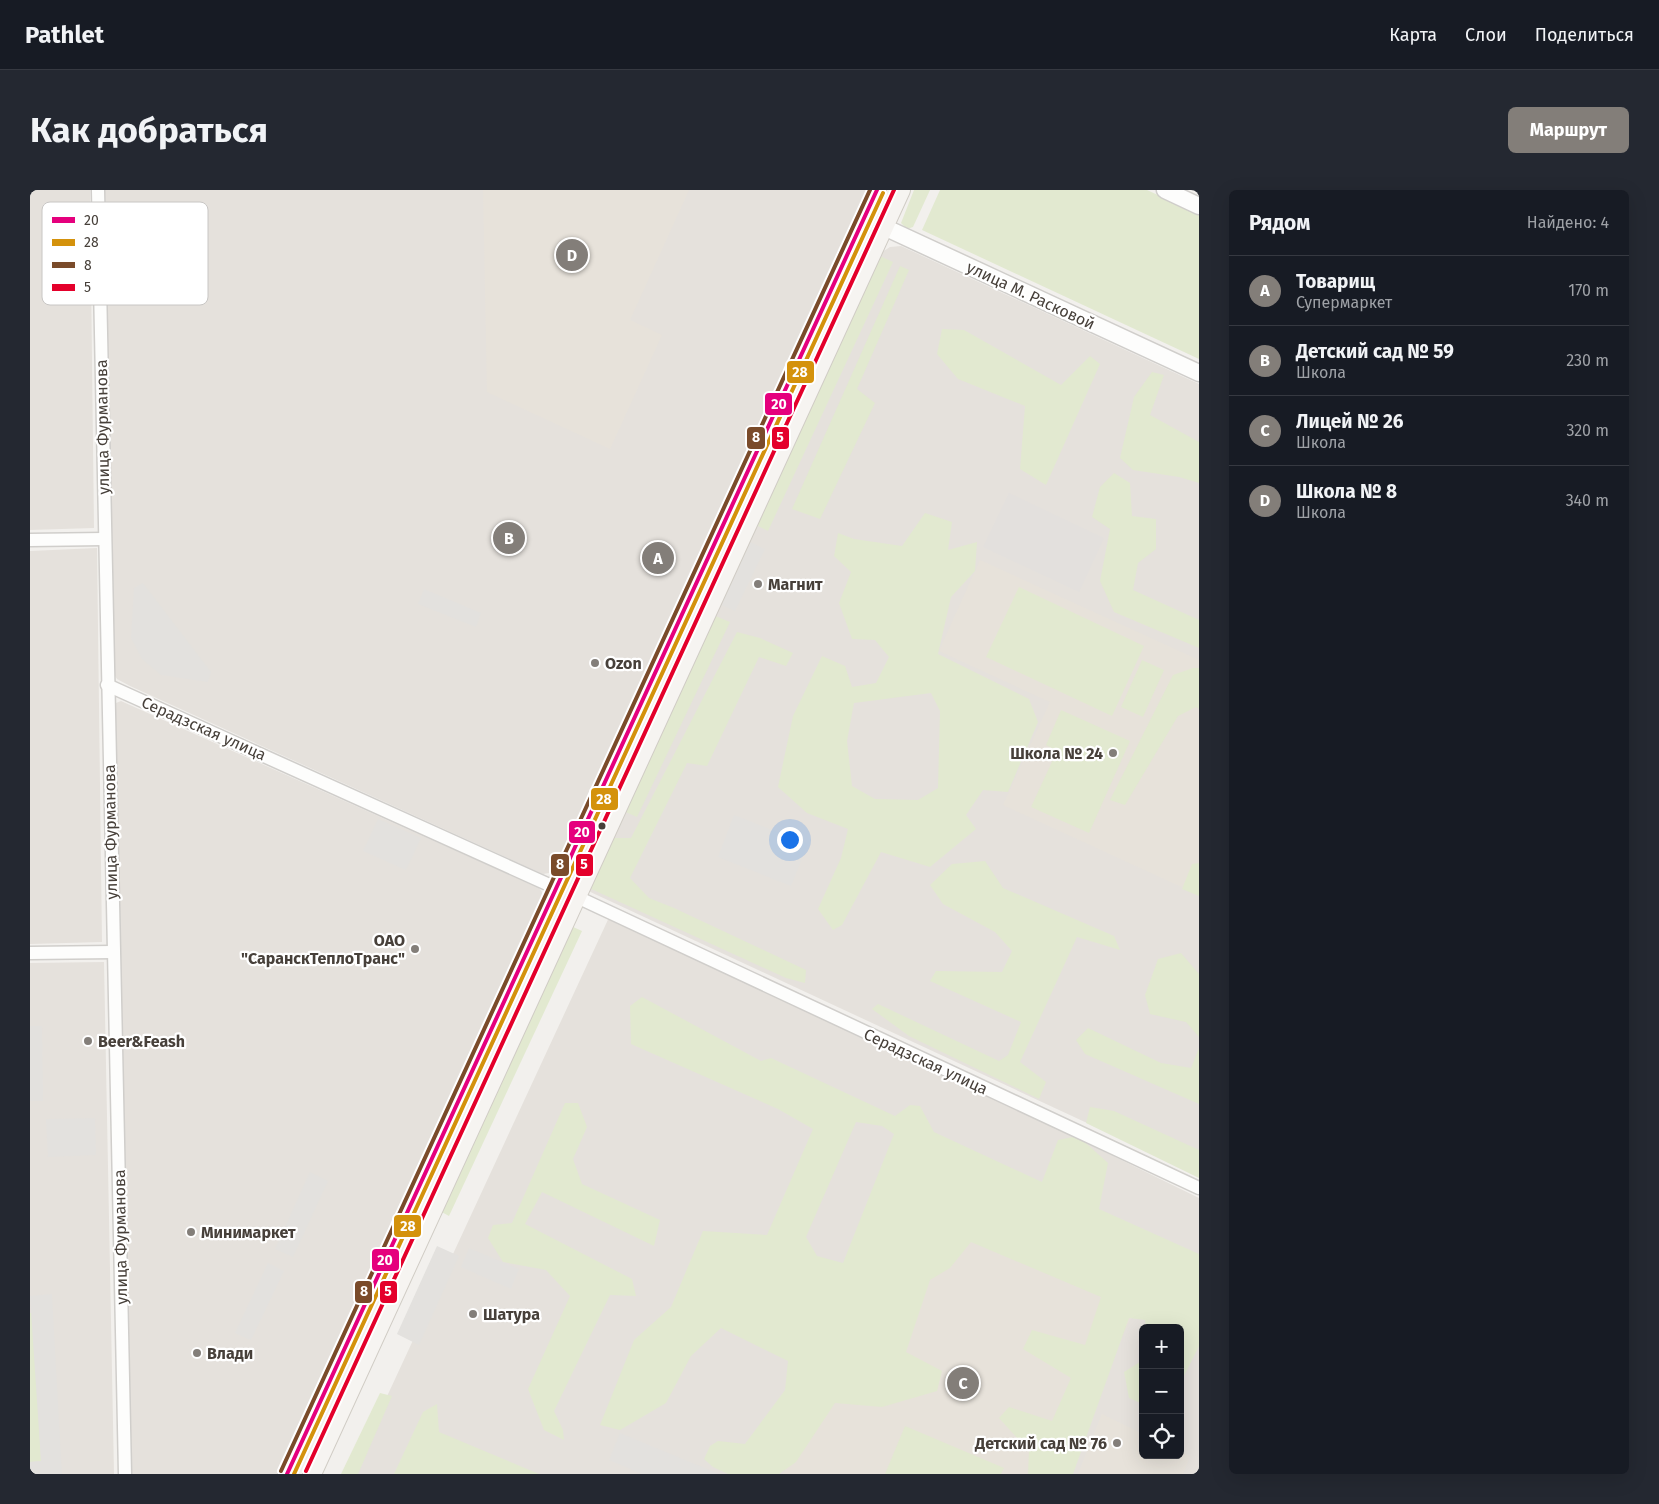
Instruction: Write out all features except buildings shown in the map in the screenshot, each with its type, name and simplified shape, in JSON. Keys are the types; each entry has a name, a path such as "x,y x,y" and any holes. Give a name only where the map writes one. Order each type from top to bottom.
{"main road":[{"path":"287,1474 877,190"},
{"path":"312,1474 901,190"},
{"name":"улица М. Расковой","path":"866,215 884,228"},
{"name":"Серадзская улица","path":"556,888 576,898"}],"street":[{"path":"1164,190 1199,206"},
{"name":"улица М. Расковой","path":"884,228 1199,373"},
{"name":"улица Фурманова","path":"100,305 125,1474"},
{"path":"30,540 104,539"},
{"name":"Серадзская улица","path":"107,685 556,888"},
{"name":"Серадзская улица","path":"576,898 1199,1188"},
{"path":"30,953 113,952"}],"shaded area":[{"path":"30,190 90,190 90,202 42,202 42,305 91,305 94,528 30,530"},
{"path":"105,190 868,190 555,869 543,874 117,679 112,671 107,305 208,305 208,202 105,202"},
{"path":"483,190 689,190 630,320 662,335 610,449 487,392"},
{"path":"901,246 1199,384 1199,1175 584,889 879,254 890,247"},
{"path":"1009,493 1104,538 1079,592 983,547"},
{"path":"747,541 765,549 735,611 717,603"},
{"path":"97,548 102,942 30,944 30,551"},
{"name":"Школа № 24","path":"980,560 1199,660 1199,895 1003,805 1050,702 939,651"},
{"path":"143,583 211,672 208,682 161,675 142,659 131,638 134,588"},
{"path":"424,589 481,613 476,627 418,604"},
{"path":"121,701 539,888 542,892 542,898 277,1474 130,1474 113,708 116,703"},
{"path":"734,815 808,844 791,886 718,857"},
{"path":"378,819 421,838 406,870 363,851"},
{"path":"612,911 1199,1198 1199,1474 351,1474"},
{"path":"104,962 114,1474 30,1474 30,963"},
{"path":"30,1026 42,1026 43,1101 30,1101"},
{"path":"95,1118 96,1155 48,1157 46,1119"},
{"path":"310,1172 328,1181 293,1257 275,1249"},
{"path":"915,1187 1143,1292 1059,1474 783,1474"},
{"path":"437,1246 459,1256 419,1345 397,1334"},
{"path":"469,1248 519,1269 511,1289 461,1267"},
{"path":"268,1263 284,1271 251,1340 235,1333"},
{"path":"52,1294 62,1474 30,1474 30,1462 41,1461 30,1296"},
{"name":"Детский сад № 76","path":"1102,1414 1139,1432 1139,1459 1184,1459 1184,1454 1190,1456 1183,1474 1078,1474"},
{"path":"620,1433 719,1474 642,1474 609,1460"}],"green space":[{"path":"914,190 930,190 913,227 907,229 901,223"},
{"path":"940,190 1147,190 1199,214 1199,359 922,230"},
{"path":"880,256 893,262 768,531 756,525"},
{"path":"900,266 909,270 857,389 875,403 820,519 792,509"},
{"path":"942,329 964,330 1061,385 1090,356 1100,364 1046,485 1020,469 1025,406 958,379 937,354"},
{"path":"1152,372 1164,375 1150,415 1199,442 1199,483 1179,477 1133,470 1120,458 1134,397"},
{"path":"1114,473 1130,483 1132,516 1156,519 1156,549 1138,563 1133,590 1199,620 1199,648 1114,612 1100,581 1110,529 1092,517 1100,487"},
{"path":"925,513 952,522 948,550 977,542 975,571 951,597 938,654 1029,699 1038,722 1008,792 983,790 966,815 976,829 930,867 881,852 842,925 833,930 818,909 841,858 848,829 807,813 778,787 793,716 822,656 845,666 852,687 876,683 889,657 875,640 852,639 839,603 851,572 834,556 838,533 854,539 902,546","holes":["931,693 940,711 938,788 918,800 875,799 852,786 847,741 854,703"]},
{"path":"1019,587 1144,646 1112,716 986,657"},
{"path":"713,615 730,622 637,817 621,810"},
{"path":"737,632 760,638 793,653 786,666 759,657 707,766 687,763 630,878 649,898 806,970 805,983 786,978 587,887 609,838 631,838"},
{"path":"1142,660 1164,670 1143,717 1121,707"},
{"path":"1193,668 1199,668 1199,709 1196,707 1178,716 1125,805 1110,800 1173,675"},
{"path":"1061,710 1130,741 1089,833 1031,807 1057,751 1046,745"},
{"path":"985,861 1003,888 1114,936 1120,950 1077,937 1020,1062 1046,1082 1039,1099 909,1036 872,1009 878,1004 999,1061 1008,1055 1021,1022 930,981 936,971 1002,972 1012,951 995,932 943,904 930,885 952,864"},
{"path":"1199,863 1199,896 1182,889 1192,864"},
{"path":"571,926 582,931 449,1216 438,1210"},
{"path":"1181,953 1199,974 1199,1037 1186,1022 1150,1014 1145,995 1158,959"},
{"path":"642,997 761,1061 771,1058 895,1116 910,1105 920,1106 934,1132 1042,1182 1058,1140 1078,1136 1108,1163 1099,1209 1199,1254 1199,1346 1184,1376 1184,1324 1146,1324 1145,1320 1129,1318 1073,1474 1028,1474 1029,1451 999,1418 1009,1407 1052,1421 1071,1378 1023,1349 1032,1330 1085,1345 1101,1297 971,1242 950,1268 930,1280 906,1352 942,1371 937,1391 882,1407 835,1403 796,1462 779,1474 728,1474 713,1467 704,1459 710,1446 718,1441 745,1444 785,1390 788,1361 721,1328 691,1356 666,1403 620,1430 600,1425 634,1340 671,1307 703,1231 767,1235 813,1129 778,1109 631,1044 630,1006","holes":["856,1122 882,1126 894,1134 843,1263 817,1256 806,1237"]},
{"path":"1088,1028 1161,1063 1191,1068 1199,1048 1199,1104 1085,1054 1076,1040"},
{"path":"565,1103 578,1103 587,1127 573,1159 582,1184 660,1220 654,1246 542,1192 525,1224 632,1279 636,1296 610,1295 554,1411 563,1430 564,1440 544,1430 528,1389 570,1296 546,1270 503,1262 488,1238 493,1225 512,1223"},
{"path":"1090,1107 1114,1111 1199,1150 1199,1178 1086,1123"},
{"path":"30,1313 33,1313 41,1461 30,1462"},
{"path":"1139,1363 1139,1402 1129,1398 1124,1372"},
{"path":"380,1393 392,1396 358,1474 341,1474"},
{"path":"437,1404 439,1432 539,1474 394,1474 423,1412"},
{"path":"905,1426 1004,1468 1001,1474 885,1474"}],"transit line":[{"name":"8","path":"281,1471 870,190"},
{"name":"20","path":"287,1474 877,190"},
{"name":"5","path":"306,1471 894,190"},
{"name":"28","path":"294,1474 883,193"}],"place":[{"name":"Школа № 8","path":"572,255"},
{"name":"Детский сад № 59","path":"509,538"},
{"name":"Товарищ","path":"658,558"},
{"name":"Магнит","path":"758,584"},
{"name":"Ozon","path":"595,663"},
{"name":"Школа № 24","path":"1113,753"},
{"name":"ОАО \"СаранскТеплоТранс\"","path":"415,949"},
{"name":"Beer&Feash","path":"88,1041"},
{"name":"Минимаркет","path":"191,1232"},
{"name":"Шатура","path":"473,1314"},
{"name":"Влади","path":"197,1353"},
{"name":"Лицей № 26","path":"963,1383"},
{"name":"Детский сад № 76","path":"1117,1443"}]}
